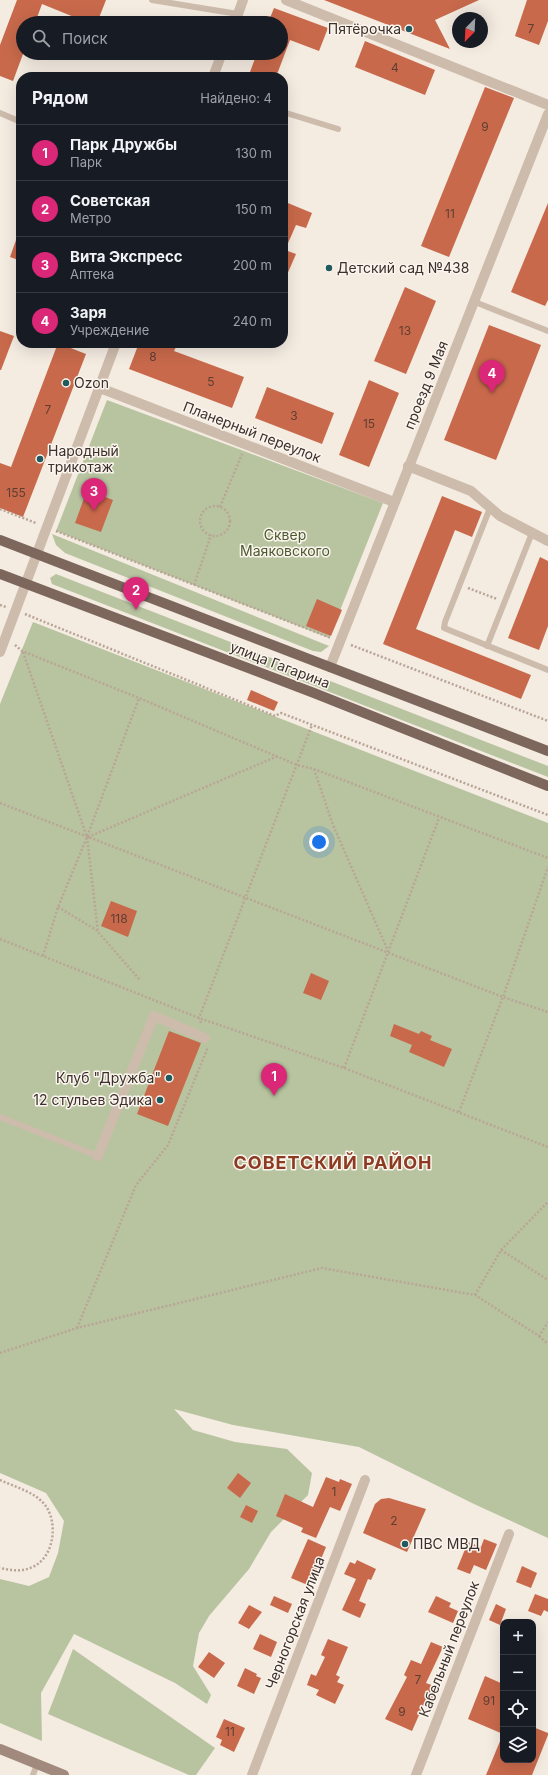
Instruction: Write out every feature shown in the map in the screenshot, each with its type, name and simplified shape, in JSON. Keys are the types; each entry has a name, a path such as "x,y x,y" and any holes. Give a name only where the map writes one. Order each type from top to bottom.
{"main road":[{"name":"улица Гагарина","path":"0,540 548,751"},
{"name":"улица Гагарина","path":"0,574 314,693 548,786"},
{"path":"0,1749 64,1775"}],"street":[{"path":"237,16 243,0"},
{"path":"286,0 548,105"},
{"path":"215,72 219,60"},
{"name":"проезд 9 Мая","path":"330,667 548,114"},
{"path":"0,652 114,348"},
{"name":"Планерный переулок","path":"100,388 394,502"},
{"path":"408,466 464,487 475,494 504,519 548,541"},
{"path":"98,1156 154,1016 205,1038"},
{"name":"Черногорская улица","path":"252,1775 365,1480"},
{"name":"Кабельный переулок","path":"416,1775 509,1534"}],"lane":[{"path":"152,0 227,16"},
{"path":"0,113 16,120"},
{"path":"288,114 338,129"},
{"path":"474,302 548,331"},
{"path":"490,508 445,622 444,628 548,670"},
{"path":"487,646 532,533"},
{"path":"0,1117 98,1156"},
{"path":"33,1775 37,1764"}],"path":[{"path":"220,507 245,444"},
{"path":"213,506 220,507 229,516 229,526 223,533 211,535 202,528 202,515 208,508 213,506"},
{"path":"0,509 548,721"},
{"path":"194,585 211,535"},
{"path":"460,584 505,602"},
{"path":"0,604 274,716 281,713 548,815"},
{"path":"15,645 22,652 139,698 297,764 314,769 439,818 548,858"},
{"path":"22,652 87,837 98,932"},
{"path":"43,956 58,907 87,837 139,698"},
{"path":"77,1328 136,1185 168,1145 208,1048 199,1018 312,725"},
{"path":"87,837 278,756"},
{"path":"314,769 333,825 388,951"},
{"path":"0,803 245,898 388,951 503,997 548,1012"},
{"path":"344,1068 439,818"},
{"path":"459,1112 503,997 548,867"},
{"path":"58,907 98,932 140,980"},
{"path":"0,939 199,1018 344,1068 548,1147"},
{"path":"475,1295 501,1250 548,1202"},
{"path":"501,1250 548,1280"},
{"path":"0,1353 77,1328 322,1268 475,1295 539,1336 548,1344"},
{"path":"539,1336 548,1322"},
{"path":"0,1480 35,1495 45,1505 52,1517 54,1526 50,1546 39,1563 31,1568 22,1570 0,1568"}],"green space":[{"name":"Сквер Маяковского","path":"107,400 383,503 329,638 56,531"},
{"path":"52,534 329,646 321,652 313,651 65,553 56,545"},
{"path":"56,574 548,766 548,777 52,584 50,578"},
{"path":"33,622 548,823 548,1538 474,1504 359,1447 233,1425 174,1409 193,1430 235,1442 287,1449 312,1473 308,1495 271,1532 249,1569 209,1616 199,1633 193,1666 211,1695 207,1704 175,1683 74,1634 41,1693 42,1741 0,1723 0,1579 29,1586 49,1577 58,1553 64,1521 46,1493 0,1473 0,704"},
{"path":"73,1649 215,1748 196,1775 189,1775 48,1714"}],"building":[{"path":"17,0 106,0 100,16 72,16 42,4 38,16 16,16 16,60 21,60 13,81 0,76 0,45"},
{"path":"324,0 479,0 435,20 450,49"},
{"path":"527,0 548,0 548,21 539,45 515,36"},
{"path":"274,8 328,28 319,51 290,40 288,45 288,16 271,16"},
{"path":"365,41 435,70 425,95 355,67"},
{"path":"254,60 282,60 278,72 250,72"},
{"path":"485,87 514,98 449,257 421,246"},
{"path":"288,203 312,213 306,228 296,225 288,243"},
{"path":"548,203 548,300 545,306 511,292"},
{"path":"16,240 16,259 10,257"},
{"path":"288,251 296,254 288,272"},
{"path":"405,287 436,301 406,374 374,361"},
{"path":"489,325 541,345 496,460 444,440"},
{"path":"0,331 14,336 1,370 0,370"},
{"path":"56,348 71,348 86,354 23,517 0,508 0,463 11,467"},
{"path":"137,348 176,348 174,351 244,377 232,408 129,369"},
{"path":"369,380 399,393 369,467 339,455"},
{"path":"267,387 334,413 322,444 255,418"},
{"path":"87,490 113,500 101,532 75,523"},
{"path":"442,496 482,512 472,537 455,530 416,629 531,675 521,699 383,644"},
{"path":"540,557 548,561 548,626 539,650 508,638"},
{"path":"317,599 342,610 331,636 306,626"},
{"path":"251,690 278,702 274,711 247,700"},
{"path":"111,901 137,911 128,937 101,926"},
{"path":"311,973 329,981 321,1000 303,993"},
{"path":"394,1024 419,1034 421,1031 432,1036 430,1040 452,1049 444,1067 409,1052 412,1045 390,1036"},
{"name":"Клуб \"Дружба\"","path":"169,1031 201,1043 168,1126 137,1114"},
{"path":"238,1473 251,1483 240,1498 227,1488"},
{"path":"326,1477 339,1482 340,1479 352,1484 340,1511 330,1507 316,1538 301,1532 303,1528 276,1516 285,1494 313,1507"},
{"path":"389,1498 426,1509 407,1552 363,1533 375,1504 381,1499"},
{"path":"246,1505 258,1511 252,1523 240,1517"},
{"path":"308,1539 326,1547 310,1586 291,1578"},
{"path":"484,1539 497,1544 486,1570 474,1565 470,1574 457,1569 468,1542 481,1547"},
{"path":"357,1560 376,1569 371,1580 368,1579 359,1601 366,1604 360,1618 342,1610 356,1579 344,1574 350,1562 355,1564"},
{"path":"522,1566 537,1573 531,1588 516,1582"},
{"path":"535,1594 548,1599 548,1612 544,1610 541,1616 528,1611"},
{"path":"274,1596 292,1604 288,1613 270,1605"},
{"path":"436,1596 451,1603 449,1607 458,1611 453,1623 428,1612"},
{"path":"496,1604 506,1609 502,1619 500,1619 500,1625 489,1620"},
{"path":"249,1605 262,1612 249,1629 238,1623"},
{"path":"260,1634 277,1642 271,1657 253,1649"},
{"path":"328,1639 348,1647 336,1675 340,1677 337,1682 344,1685 335,1704 316,1695 319,1690 307,1685 311,1674 316,1676 325,1657 321,1655"},
{"path":"431,1642 443,1647 426,1683 437,1687 432,1699 427,1697 412,1731 385,1719 407,1677 404,1675 411,1660 421,1664"},
{"path":"209,1652 225,1663 214,1678 198,1667"},
{"path":"245,1668 257,1674 256,1676 261,1678 254,1694 237,1686"},
{"path":"485,1676 500,1683 500,1733 468,1719"},
{"path":"224,1719 245,1728 234,1752 220,1745 222,1740 216,1737"},
{"path":"536,1728 548,1733 532,1775 486,1775 500,1741 500,1763 536,1763"}],"place":[{"name":"Пятёрочка","path":"409,29"},
{"name":"Детский сад №438","path":"329,268"},
{"name":"Ozon","path":"66,383"},
{"name":"Заря","path":"492,393"},
{"name":"Народный трикотаж","path":"40,459"},
{"name":"Вита Экспресс","path":"94,511"},
{"name":"Советская","path":"136,610"},
{"name":"Клуб \"Дружба\"","path":"169,1078"},
{"name":"Парк Дружбы","path":"274,1096"},
{"name":"12 стульев Эдика","path":"160,1100"},
{"name":"ПВС МВД","path":"405,1544"}],"district":[{"name":"СОВЕТСКИЙ РАЙОН","path":"333,1163"}]}
